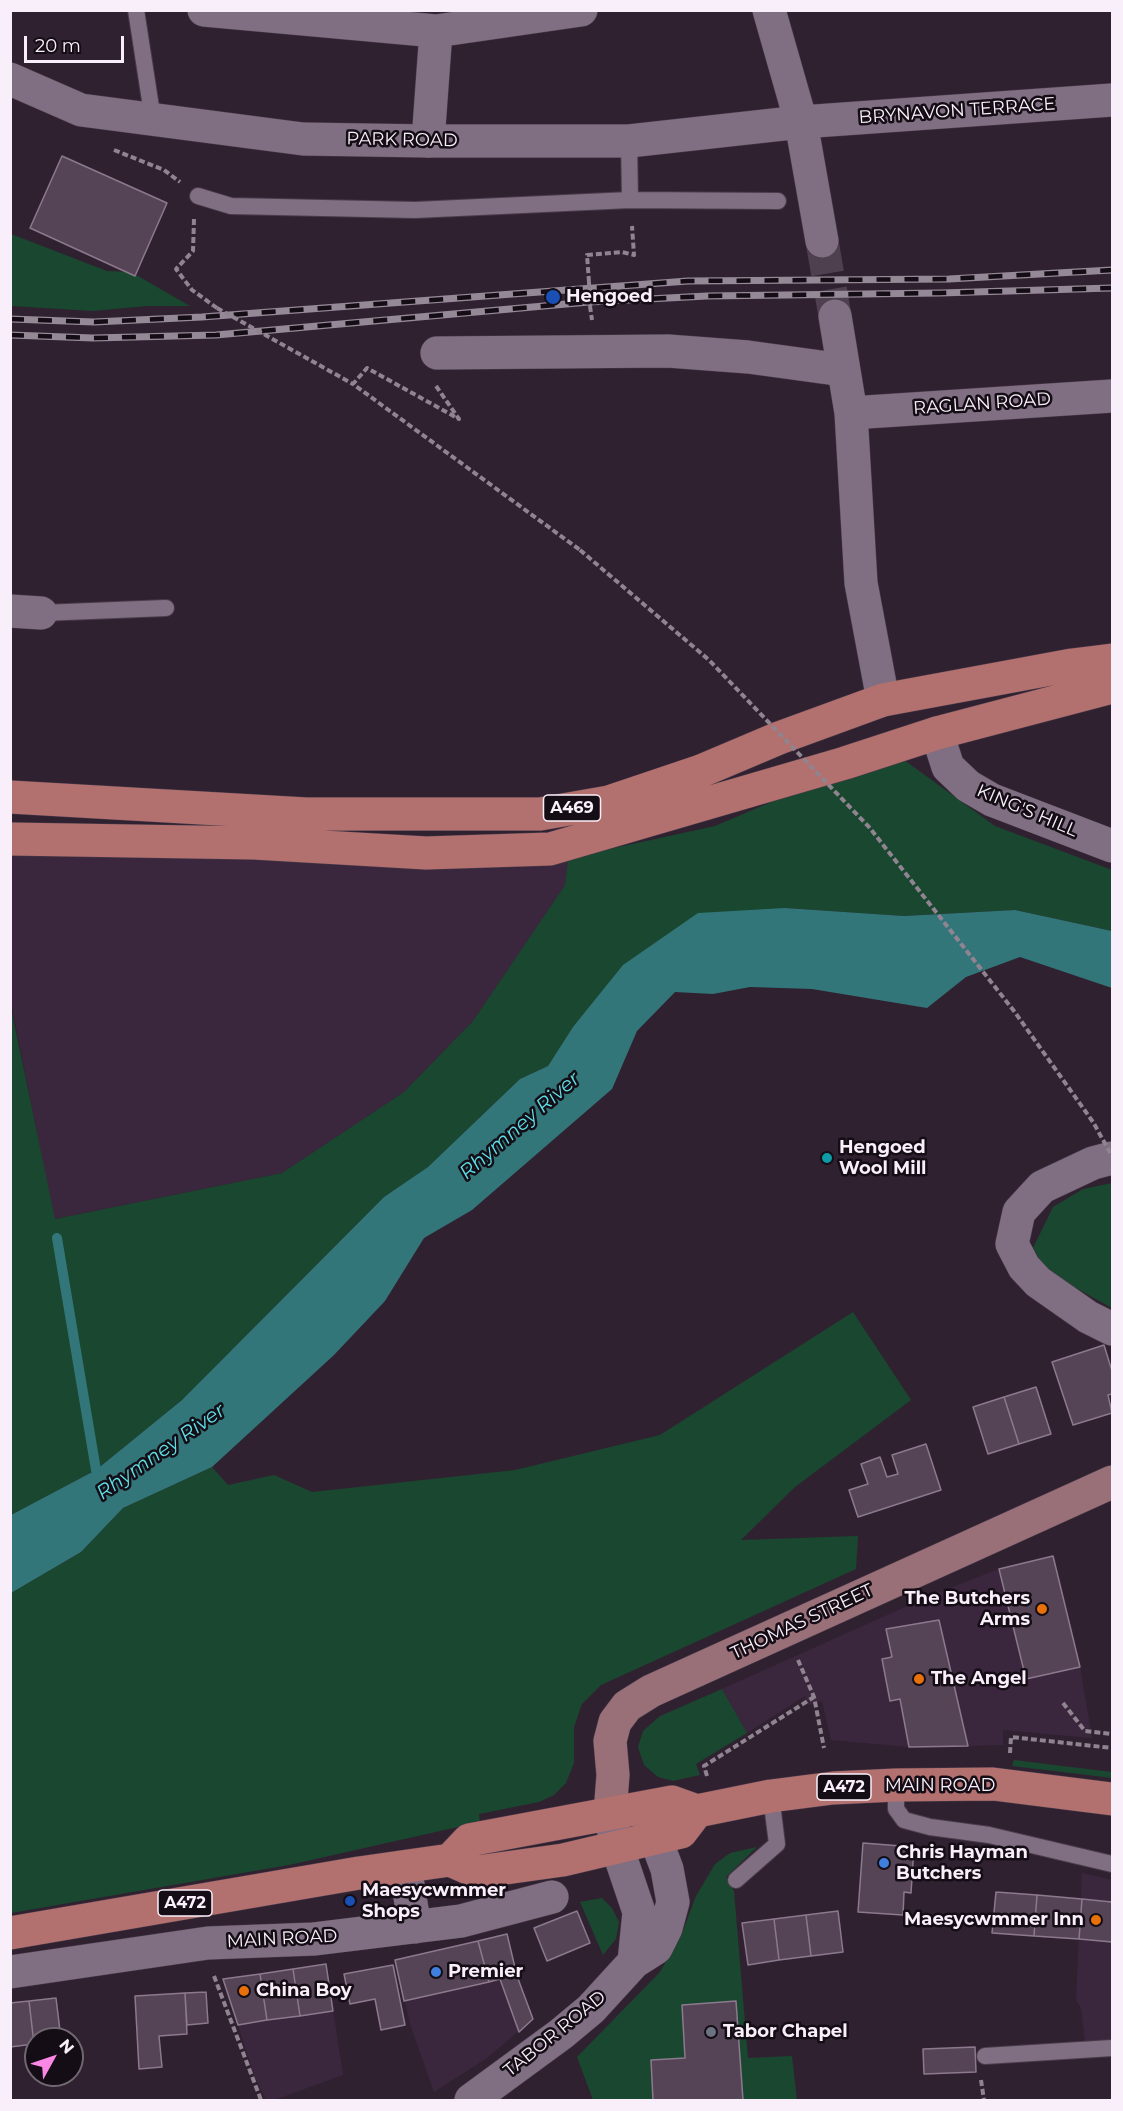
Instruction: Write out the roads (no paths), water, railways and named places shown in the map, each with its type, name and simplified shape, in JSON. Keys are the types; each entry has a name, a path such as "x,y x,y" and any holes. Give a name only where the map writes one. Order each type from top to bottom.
{"main road":[{"name":"A469","path":"10,797 306,814 540,814 609,802 700,771 778,738 883,700 1072,665 1113,660"},
{"name":"A469","path":"10,839 254,843 426,853 550,849 845,763 937,733 1113,687"},
{"name":"THOMAS STREET","path":"609,1813 613,1775 610,1741 615,1722 627,1706 651,1691 1113,1482"},
{"path":"613,1775 644,1807"},
{"name":"MAIN ROAD","path":"450,1860 469,1840 672,1802 697,1811 771,1796 833,1788 896,1785 993,1785 1113,1799"},
{"path":"450,1860 477,1872 562,1860 681,1832 697,1811"},
{"name":"A472","path":"10,1933 450,1860"}],"street":[{"path":"204,10 436,31 581,10"},
{"path":"769,10 801,122 822,241"},
{"path":"428,141 436,31"},
{"name":"PARK ROAD","path":"10,79 81,111 303,139 629,141 801,122"},
{"name":"BRYNAVON TERRACE","path":"801,122 1113,100"},
{"path":"835,316 851,413 861,583 883,700"},
{"path":"437,353 668,351 748,357 843,370"},
{"name":"RAGLAN ROAD","path":"851,413 1113,396"},
{"name":"KING'S HILL","path":"937,733 948,767 968,786 992,800 1113,846"},
{"path":"1113,1157 1093,1163 1042,1187 1019,1212 1012,1244 1024,1267 1038,1282 1088,1317 1113,1329"},
{"name":"TABOR ROAD","path":"471,2100 561,2034 591,2008 634,1962 656,1948 666,1928 673,1902 667,1869 644,1807"},
{"path":"609,1813 617,1847 639,1912 634,1962"},
{"path":"405,1866 415,1927"},
{"name":"MAIN ROAD","path":"10,1972 208,1942 314,1939 461,1921 552,1897"}],"lane":[{"path":"136,10 153,120"},
{"path":"629,141 630,200"},
{"path":"198,196 231,206 416,210 630,200 778,201"},
{"path":"26,612 166,608"},
{"path":"896,1785 896,1809 904,1820 930,1827 989,1834 1113,1864"},
{"path":"736,1880 777,1844 771,1796"},
{"path":"986,2056 1113,2048"}],"water":[{"name":"Rhymney River","path":"785,908 904,916 1015,910 1112,931 1112,988 1020,957 966,977 927,1008 812,989 750,987 713,994 675,992 637,1031 612,1089 472,1210 424,1238 385,1301 334,1355 212,1467 123,1508 81,1552 11,1593 11,1515 96,1470 182,1400 384,1197 428,1167 520,1079 548,1066 573,1027 623,965 698,913"}],"waterway":[{"path":"57,1238 96,1470"}],"tunnel":[{"path":"822,241 835,316"}],"railway":[{"path":"10,319 94,322 202,317 688,281 949,279 1112,270"},
{"path":"10,335 93,338 216,335 589,302 707,296 1112,288"}],"place":[{"name":"Hengoed","path":"553,297"},
{"name":"Hengoed Wool Mill","path":"827,1158"},
{"name":"The Butchers Arms","path":"1042,1609"},
{"name":"The Angel","path":"919,1679"},
{"name":"Chris Hayman Butchers","path":"884,1863"},
{"name":"Maesycwmmer Shops","path":"350,1901"},
{"name":"Maesycwmmer Inn","path":"1096,1920"},
{"name":"Premier","path":"436,1972"},
{"name":"China Boy","path":"244,1991"},
{"name":"Tabor Chapel","path":"711,2032"}]}
